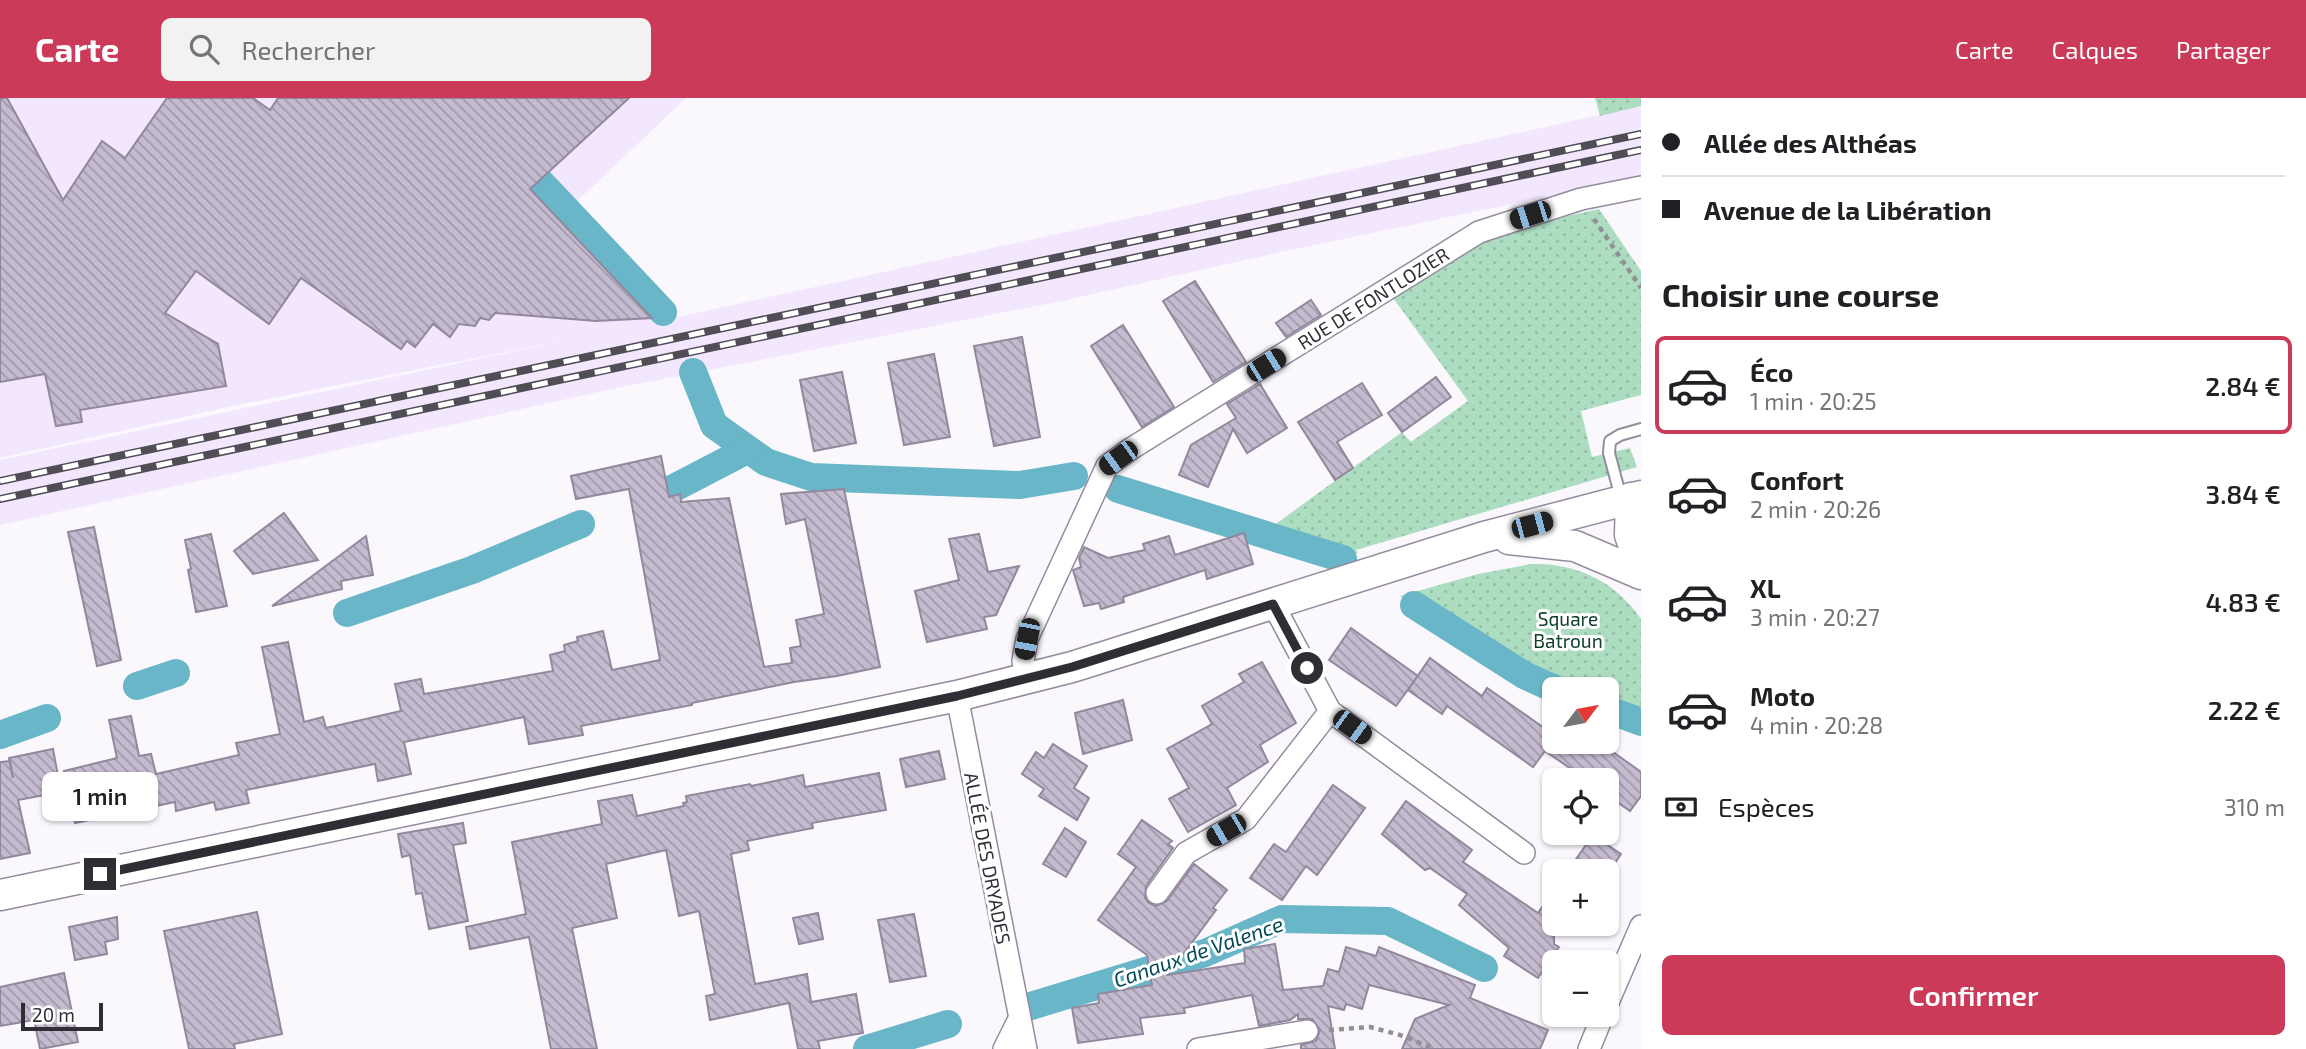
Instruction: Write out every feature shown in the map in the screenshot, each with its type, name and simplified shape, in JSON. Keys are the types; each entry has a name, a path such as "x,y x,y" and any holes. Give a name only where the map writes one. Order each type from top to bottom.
{"main road":[{"path":"0,895 957,696 1027,678 1273,604 1484,537 1634,501 1630,535 1641,565"},
{"path":"1484,537 1575,546 1641,574"}],"street":[{"name":"RUE DE FONTLOZIER","path":"1027,678 1023,661 1027,639 1107,466 1141,442 1479,232 1581,199 1641,187"},
{"path":"1273,604 1330,711 1524,853"},
{"name":"ALLÉE DES DRYADES","path":"957,696 1026,1049"},
{"path":"1157,893 1186,853 1246,819 1330,711"},
{"path":"1619,977 1641,926"},
{"path":"1004,1049 1019,1018"},
{"path":"1588,1049 1598,1027"},
{"path":"1198,1049 1307,1031"}],"lane":[{"path":"1634,501 1609,453 1610,441 1641,429"}],"path":[{"path":"1581,199 1641,288"},
{"path":"1307,1031 1370,1027 1436,1049"}],"shaded area":[{"path":"0,98 686,98 571,207 589,232 658,286 678,317 1641,106 1641,177 1062,301 612,389 0,525 0,460 577,338 237,405 0,458"}],"green space":[{"path":"1595,98 1641,98 1641,106 1600,116"},
{"path":"1599,209 1641,271 1641,395 1581,411 1592,457 1630,448 1637,467 1356,550 1358,553 1348,556 1273,526 1402,432 1411,442 1468,401 1391,295 1460,252 1535,223"},
{"name":"Square Batroun","path":"1531,564 1564,567 1594,577 1619,594 1641,619 1641,721 1619,712 1619,677 1542,677 1542,682 1524,675 1400,596 1478,574"}],"building":[{"path":"0,98 7,98 63,200 102,141 125,158 167,98 253,98 270,110 278,98 629,98 530,189 652,318 596,321 495,313 489,320 480,318 475,326 459,324 450,337 433,324 415,347 407,341 401,349 301,278 269,324 196,271 165,313 218,344 226,386 80,410 82,422 56,426 45,374 0,382"},
{"path":"1195,281 1246,362 1213,382 1163,301"},
{"path":"1311,300 1321,315 1286,337 1276,323"},
{"path":"1123,325 1174,407 1142,427 1091,346"},
{"path":"1022,337 1040,437 994,446 974,346"},
{"path":"934,354 950,437 904,445 888,363"},
{"path":"842,372 856,443 814,451 800,380"},
{"path":"1436,377 1451,397 1402,432 1388,413"},
{"path":"1362,383 1382,415 1337,442 1353,468 1335,480 1298,422"},
{"path":"1260,384 1287,428 1247,453 1233,429 1208,487 1179,475 1191,445 1236,418 1227,404"},
{"path":"661,456 669,497 680,494 681,502 729,498 764,667 792,663 790,648 801,646 796,620 824,614 805,519 786,524 781,494 844,489 880,667 581,726 583,735 529,744 524,717 404,742 411,774 378,781 375,764 246,790 249,803 216,810 214,802 176,811 175,802 75,823 64,771 117,758 109,720 131,716 139,756 151,754 156,774 239,755 236,743 280,734 262,647 288,642 304,722 323,717 326,728 401,711 395,684 421,679 424,694 553,671 550,655 565,651 564,645 578,641 577,637 603,631 612,670 660,660 629,489 576,499 571,476"},
{"path":"284,513 318,560 253,574 234,551"},
{"path":"94,527 121,660 97,666 68,532"},
{"path":"1244,533 1253,564 1207,579 1205,570 1123,597 1124,602 1101,609 1099,603 1084,606 1073,570 1081,567 1079,558 1084,547 1108,558 1145,550 1143,544 1169,536 1175,555"},
{"path":"211,534 227,606 196,612 185,540"},
{"path":"979,534 988,572 1019,566 996,615 984,617 987,629 927,642 915,591 959,580 949,539"},
{"path":"366,536 373,575 341,581 342,589 272,606"},
{"path":"1351,628 1418,676 1396,706 1329,660"},
{"path":"1430,658 1482,696 1487,688 1542,727 1543,754 1533,767 1447,706 1442,714 1408,690"},
{"path":"1262,662 1296,723 1260,745 1268,762 1227,788 1236,805 1188,832 1169,799 1189,788 1167,749 1212,724 1202,706 1244,682 1239,674"},
{"path":"1123,700 1132,740 1083,754 1075,713"},
{"path":"1053,744 1087,766 1074,788 1089,798 1077,820 1039,796 1044,789 1022,774 1036,752 1044,758"},
{"path":"53,749 61,792 18,800 30,853 0,859 0,762 10,761 9,758"},
{"path":"939,751 945,779 906,787 900,759"},
{"path":"1549,754 1616,754 1641,772 1641,796 1630,811 1619,803 1619,768 1570,768"},
{"path":"879,773 886,810 812,823 813,828 747,841 749,850 731,854 755,984 807,974 811,1002 856,994 863,1033 818,1041 820,1049 798,1049 789,1003 710,1020 706,996 715,994 699,911 679,916 666,850 606,864 617,918 572,928 597,1049 551,1049 529,937 470,949 466,927 526,914 512,842 602,824 598,801 632,795 637,816 684,806 683,803 687,802 686,796 750,784 751,786 803,775 805,787"},
{"path":"1333,785 1365,808 1317,875 1306,866 1282,900 1250,878 1274,844 1286,852"},
{"path":"1406,801 1472,850 1463,862 1538,913 1542,907 1542,936 1554,936 1554,944 1559,947 1557,950 1542,950 1542,972 1538,978 1504,956 1509,948 1459,905 1467,894 1430,868 1425,870 1382,834"},
{"path":"1142,820 1172,841 1168,844 1173,848 1146,886 1145,898 1149,903 1156,906 1167,901 1194,864 1227,890 1213,908 1216,910 1168,975 1245,963 1244,949 1275,944 1283,990 1323,986 1328,969 1339,972 1346,947 1376,956 1379,947 1475,985 1470,998 1548,1030 1540,1049 1402,1049 1415,1019 1449,1005 1369,985 1362,1009 1346,1004 1344,1010 1328,1006 1335,1049 1301,1049 1301,1045 1316,1041 1320,1030 1312,1019 1298,1019 1298,1014 1290,1020 1259,1026 1252,995 1184,1008 1185,1013 1140,1018 1143,1034 1078,1043 1072,1008 1099,1003 1098,994 1152,985 1147,955 1098,920 1136,867 1118,854"},
{"path":"463,823 466,843 453,845 468,921 429,929 422,893 416,894 410,855 402,857 398,834"},
{"path":"1065,828 1086,842 1066,877 1043,864"},
{"path":"1586,845 1608,845 1621,854 1618,859 1576,859"},
{"path":"257,912 282,1034 234,1044 235,1049 189,1049 164,931"},
{"path":"818,913 823,939 799,944 793,918"},
{"path":"914,914 926,976 890,982 878,920"},
{"path":"117,917 118,939 105,942 107,954 75,960 69,927"},
{"path":"64,973 78,1042 40,1049 34,1020 0,1026 0,987"}],"waterway":[{"path":"461,98 663,312"},
{"path":"693,372 714,425 766,462 811,477 1020,485 1074,476"},
{"path":"672,489 747,450"},
{"path":"1118,489 1343,559"},
{"path":"347,613 472,570 581,524"},
{"path":"1414,605 1524,675 1542,683"},
{"path":"137,686 176,673"},
{"path":"1619,714 1641,722"},
{"path":"0,735 47,718"},
{"name":"Canaux de Valence","path":"1031,1006 1205,953 1282,919 1388,921 1484,968"},
{"name":"Canaux de Valence","path":"867,1049 948,1024"}],"railway":[{"path":"0,481 1641,134"},
{"path":"0,499 1641,150"}],"route":[{"path":"100,874 957,696 1072,667 1273,604 1307,668"}]}
